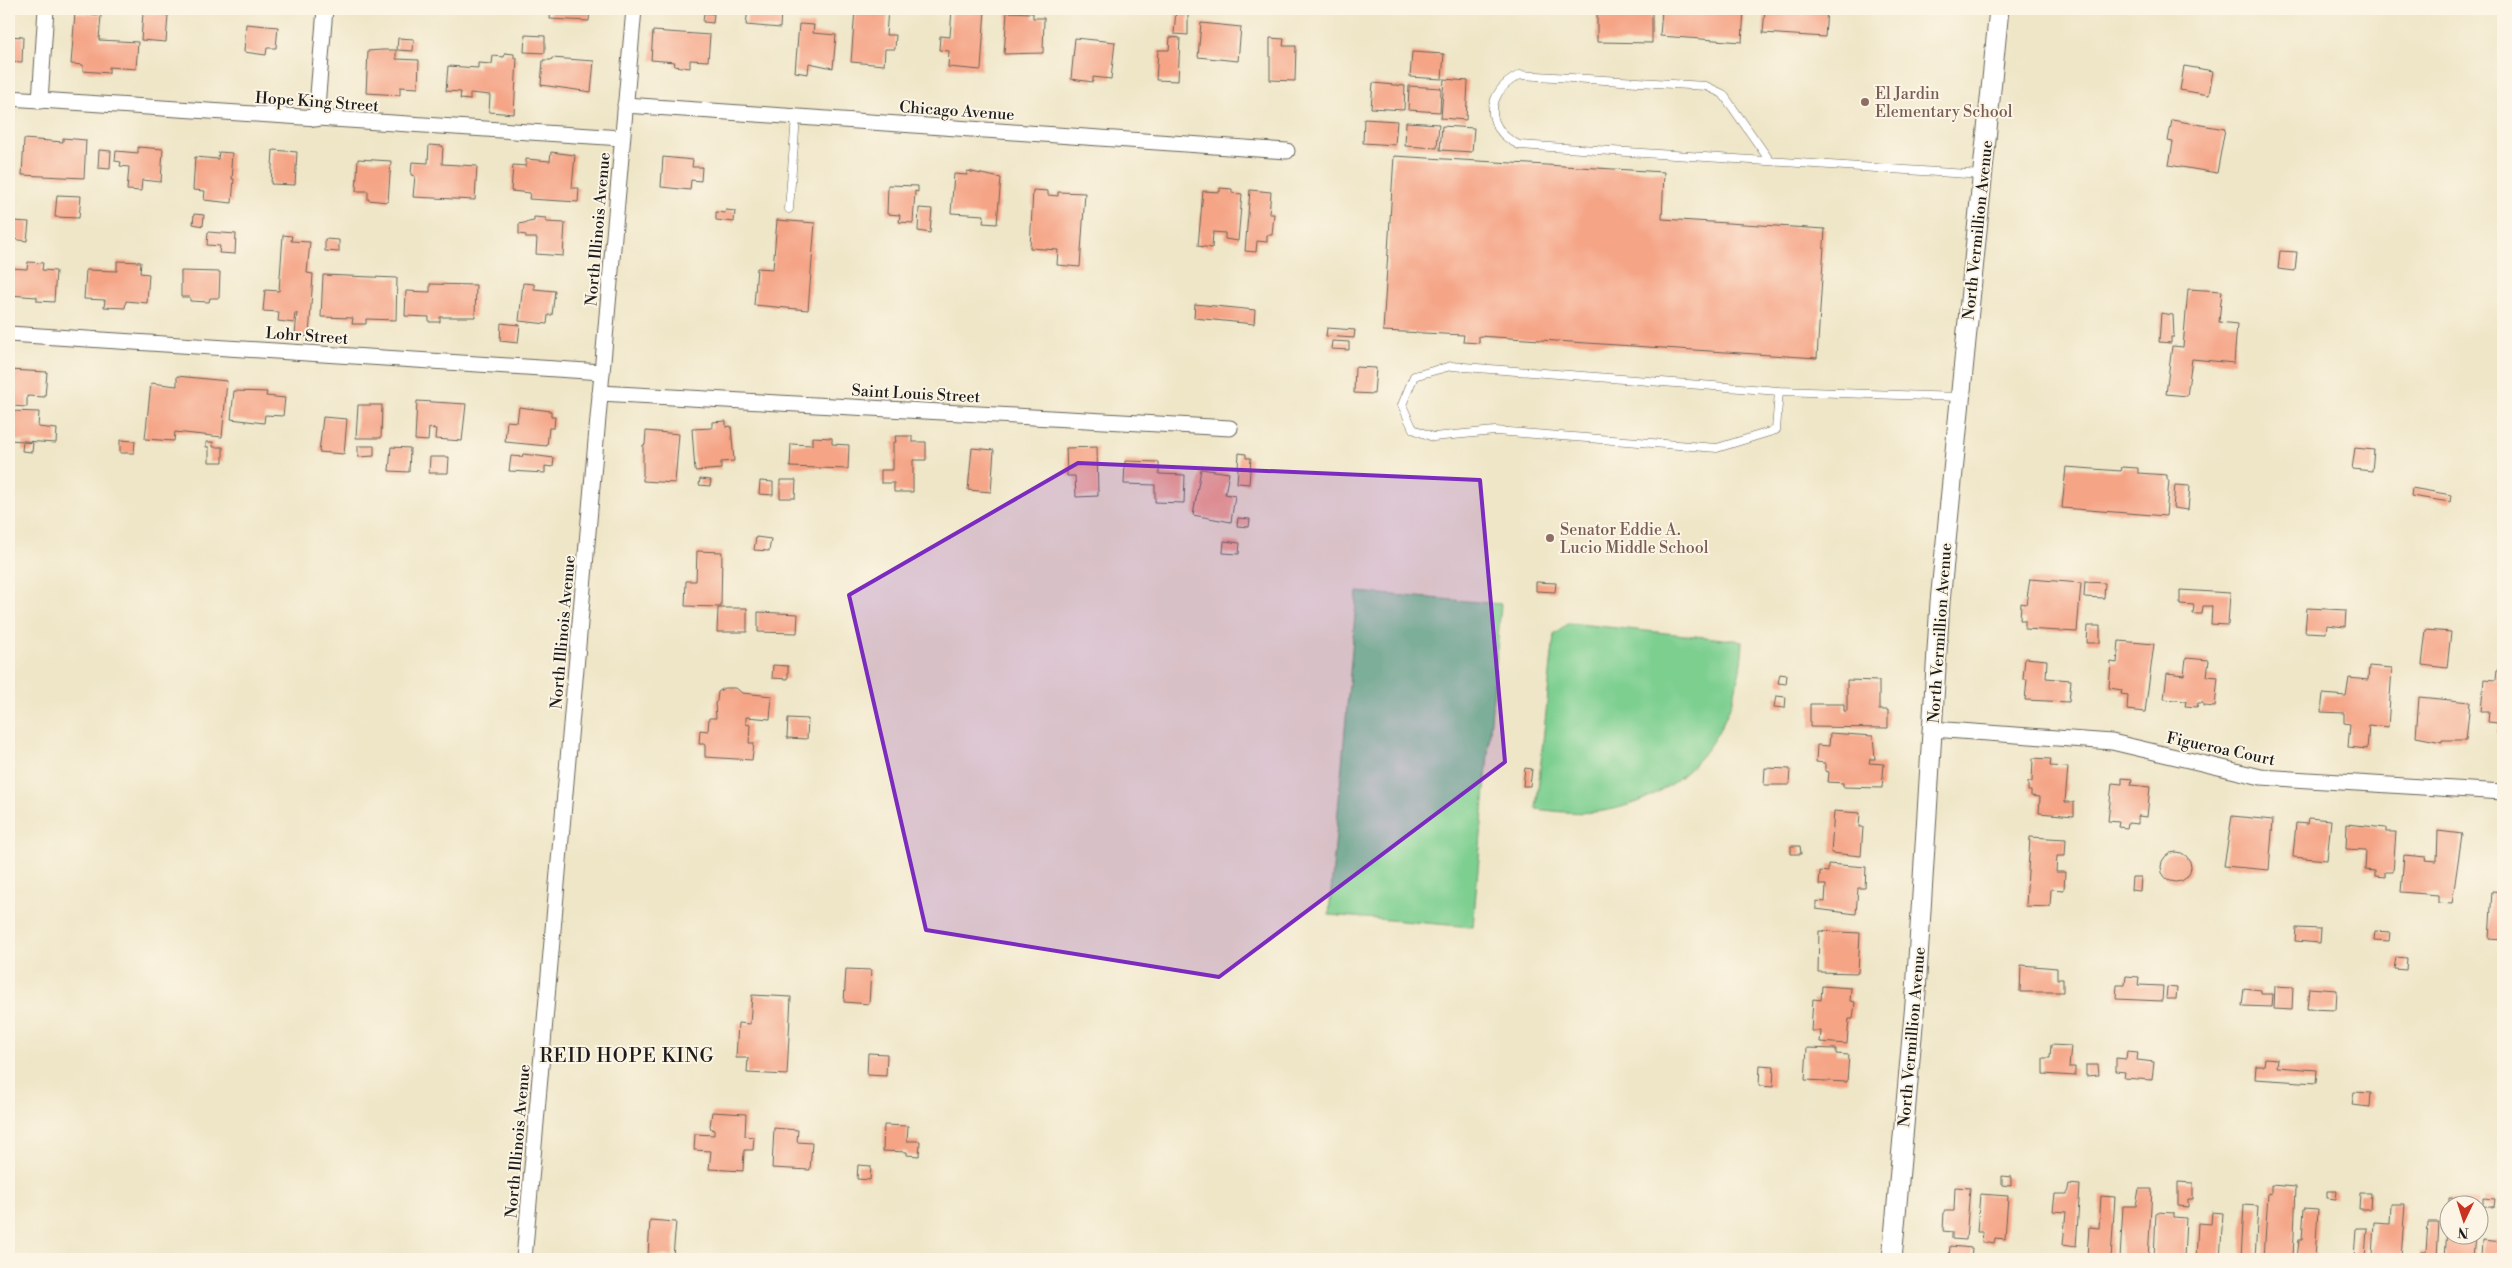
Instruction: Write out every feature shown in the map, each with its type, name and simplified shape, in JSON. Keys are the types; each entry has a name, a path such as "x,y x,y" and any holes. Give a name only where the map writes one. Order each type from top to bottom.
{"street":[{"path":"40,101 46,9"},
{"path":"316,119 325,9"},
{"name":"North Illinois Avenue","path":"524,1259 634,9"},
{"name":"North Vermillion Avenue","path":"1892,1259 1916,992 1940,602 2000,9"},
{"name":"Hope King Street","path":"9,98 622,138"},
{"name":"Chicago Avenue","path":"625,105 1287,151"},
{"name":"Lohr Street","path":"9,334 602,372"},
{"name":"Saint Louis Street","path":"600,393 1230,428"},
{"name":"Figueroa Court","path":"1932,729 2112,742 2261,777 2503,792"}],"lane":[{"path":"1770,162 1724,94 1706,86 1520,75 1506,81 1498,91 1494,106 1494,120 1503,135 1519,145 1770,162 1983,175"},
{"path":"789,209 796,117"},
{"path":"1779,391 1776,430 1716,448 1495,431 1433,437 1413,429 1402,405 1414,376 1451,366 1779,391 1961,397"}],"highlighted area":[{"path":"1078,463 1480,480 1505,762 1219,977 926,930 849,595"}],"green space":[{"path":"1357,592 1501,604 1473,927 1329,915"},
{"path":"1569,623 1743,641 1740,671 1732,700 1721,726 1706,750 1687,771 1665,788 1639,801 1609,810 1582,813 1536,809 1554,635"}],"building":[{"path":"551,9 590,9 589,21 550,19"},
{"path":"748,9 781,9 780,28 746,25"},
{"path":"855,9 888,9 886,35 896,35 895,49 885,49 884,65 851,62"},
{"path":"952,9 985,9 981,70 948,67 949,51 939,50 940,36 950,37"},
{"path":"1188,9 1188,35 1174,34 1176,10"},
{"path":"1597,9 1652,9 1652,43 1597,42"},
{"path":"1662,9 1744,9 1742,42 1660,36"},
{"path":"1765,9 1827,9 1825,37 1763,33"},
{"path":"1007,12 1033,13 1033,18 1044,18 1043,53 1004,54"},
{"path":"75,13 101,15 99,40 138,42 136,69 109,67 109,73 83,71 83,65 71,64"},
{"path":"143,13 168,15 166,42 141,40"},
{"path":"704,13 714,14 713,23 703,22"},
{"path":"1201,23 1241,27 1238,61 1198,57"},
{"path":"246,24 278,27 276,48 267,48 266,55 244,52"},
{"path":"799,24 814,25 813,33 836,35 833,68 809,63 808,74 795,72"},
{"path":"653,31 710,35 708,61 690,60 690,68 674,66 675,62 651,60"},
{"path":"525,35 545,36 545,53 524,52"},
{"path":"9,36 23,37 22,62 9,61"},
{"path":"1170,37 1180,38 1178,81 1156,80 1158,50 1169,50"},
{"path":"398,38 414,39 413,51 397,50"},
{"path":"1075,38 1115,42 1111,79 1093,77 1093,82 1071,79"},
{"path":"1270,38 1284,39 1283,46 1296,46 1295,81 1270,80"},
{"path":"396,50 396,59 419,60 418,88 400,87 400,95 366,93 368,51"},
{"path":"1412,52 1444,54 1442,79 1410,77"},
{"path":"505,53 514,54 514,58 517,58 514,114 489,112 490,95 470,93 470,100 460,99 461,92 446,91 448,66 478,68 478,63 492,64 493,56 504,57"},
{"path":"552,58 594,61 591,92 541,85 543,60 551,60"},
{"path":"2184,66 2213,71 2209,95 2180,90"},
{"path":"1444,79 1468,81 1466,120 1441,118"},
{"path":"1373,83 1405,86 1404,110 1371,108"},
{"path":"1409,86 1441,88 1440,112 1408,110"},
{"path":"1364,119 1397,121 1395,145 1363,143"},
{"path":"2172,120 2225,129 2217,173 2169,165 2173,142 2168,141"},
{"path":"1406,122 1439,124 1437,148 1405,146"},
{"path":"1442,126 1474,128 1472,152 1440,150"},
{"path":"63,138 86,140 84,178 22,175 24,139 63,142"},
{"path":"429,145 443,146 442,164 477,166 475,200 413,197 415,176 411,175 412,162 428,163"},
{"path":"138,147 163,149 161,182 142,180 141,191 127,190 129,167 120,166 121,162 115,161 116,151 138,153"},
{"path":"99,150 111,151 110,169 98,168"},
{"path":"273,150 297,152 295,185 271,184"},
{"path":"219,152 232,153 231,168 233,168 232,179 234,179 232,203 204,200 205,191 193,190 195,157 218,159"},
{"path":"551,152 575,155 572,188 579,188 578,202 529,199 530,193 511,191 513,165 526,166 526,159 550,161"},
{"path":"1394,156 1664,172 1662,219 1825,229 1817,358 1479,336 1479,343 1463,342 1464,335 1383,331"},
{"path":"663,157 693,160 692,167 702,167 701,181 691,180 690,190 661,187"},
{"path":"358,159 391,161 388,202 368,200 368,191 356,191"},
{"path":"967,171 1001,178 997,224 983,223 984,215 951,213 954,174 967,175"},
{"path":"888,185 918,186 918,192 915,191 913,223 899,222 900,215 887,214"},
{"path":"1220,188 1232,189 1232,193 1242,194 1238,241 1225,239 1225,233 1213,232 1212,248 1198,246 1203,191 1220,192"},
{"path":"1033,190 1048,191 1048,195 1058,196 1058,192 1085,193 1080,267 1057,265 1058,250 1030,248"},
{"path":"1250,190 1271,192 1269,214 1274,214 1272,235 1267,235 1267,242 1257,241 1256,252 1245,251"},
{"path":"57,195 81,196 79,218 55,217"},
{"path":"919,208 932,209 930,233 918,231"},
{"path":"726,210 735,211 734,222 716,220 716,212 725,213"},
{"path":"194,214 204,215 203,226 193,224"},
{"path":"534,217 546,218 546,222 565,223 563,256 536,254 537,238 526,238 526,235 519,234 519,224 534,221"},
{"path":"777,220 815,223 808,310 754,305 757,268 773,269"},
{"path":"14,221 29,222 27,241 12,239"},
{"path":"208,232 236,234 235,254 219,253 220,246 207,245"},
{"path":"283,235 292,236 291,241 310,242 307,273 313,274 309,337 295,335 297,313 295,313 294,323 278,321 279,312 263,311 265,290 279,291"},
{"path":"325,239 339,240 339,252 325,251"},
{"path":"2280,251 2297,252 2295,271 2278,269"},
{"path":"117,261 141,262 140,273 149,274 147,303 126,301 125,308 104,307 105,300 84,299 86,270 117,271"},
{"path":"28,262 43,263 42,270 56,271 54,302 37,301 37,297 9,295 9,268 27,269"},
{"path":"181,271 220,272 219,298 210,298 209,302 190,301 190,297 181,297"},
{"path":"323,275 397,278 396,320 366,319 366,324 352,324 353,318 321,317"},
{"path":"523,283 534,284 534,289 555,291 552,315 548,315 547,324 519,321"},
{"path":"430,284 476,285 475,317 440,317 440,322 429,322 429,317 405,316 406,291 430,292"},
{"path":"2188,289 2222,291 2219,322 2237,324 2234,363 2192,359 2187,396 2166,394 2172,346 2183,347"},
{"path":"1195,304 1255,310 1254,324 1194,318"},
{"path":"2161,313 2173,315 2174,337 2171,337 2171,343 2159,342"},
{"path":"501,323 520,325 518,343 500,341"},
{"path":"1327,328 1355,330 1354,338 1326,336"},
{"path":"1332,341 1349,342 1349,350 1331,349"},
{"path":"1355,367 1376,368 1374,394 1354,393"},
{"path":"9,370 47,372 45,397 27,396 27,407 11,406 12,396 9,395"},
{"path":"177,376 227,381 222,437 175,432 174,441 145,439 151,383 177,386"},
{"path":"234,391 267,392 266,396 285,398 283,416 265,415 264,423 231,419"},
{"path":"417,401 466,404 462,441 435,439 436,429 429,428 428,441 415,440"},
{"path":"358,405 382,405 381,438 356,438"},
{"path":"519,407 551,411 551,417 555,417 554,428 549,428 547,446 505,442 507,421 517,422"},
{"path":"10,411 39,412 38,427 57,429 56,443 9,440"},
{"path":"323,417 347,419 344,454 319,452"},
{"path":"726,421 726,427 731,426 734,461 721,462 721,469 695,471 692,429 712,428 712,422"},
{"path":"646,431 679,434 675,483 643,481 643,445 645,445"},
{"path":"895,436 912,436 912,442 926,442 926,460 913,460 913,492 894,492 894,483 881,483 881,470 893,470 893,442 896,442"},
{"path":"812,437 832,438 832,444 849,445 848,469 790,467 791,444 812,445"},
{"path":"120,440 135,441 134,453 120,453"},
{"path":"23,442 33,443 32,452 22,451"},
{"path":"206,442 213,442 213,447 223,447 223,462 209,462 209,447 206,447"},
{"path":"358,446 374,446 374,456 358,457"},
{"path":"391,447 410,448 409,472 389,471"},
{"path":"1097,447 1098,496 1076,497 1075,476 1067,476 1066,448"},
{"path":"972,448 994,450 991,492 968,490"},
{"path":"2355,448 2374,450 2372,471 2352,469"},
{"path":"1239,453 1246,454 1246,458 1251,458 1249,484 1237,483"},
{"path":"523,454 554,458 553,467 545,466 545,473 509,471 511,456 522,457"},
{"path":"430,457 449,457 448,473 429,473"},
{"path":"1125,461 1159,462 1159,474 1185,475 1184,503 1155,502 1155,485 1124,484"},
{"path":"2066,467 2121,471 2122,467 2138,468 2138,473 2167,475 2167,480 2169,480 2166,516 2062,508"},
{"path":"1201,469 1229,473 1225,494 1235,496 1231,522 1193,515"},
{"path":"700,479 711,480 710,486 699,485"},
{"path":"780,480 796,480 795,498 780,498"},
{"path":"760,481 773,482 773,495 759,494"},
{"path":"2175,485 2190,486 2188,510 2173,508"},
{"path":"2412,488 2451,495 2450,502 2411,496"},
{"path":"1238,518 1250,519 1249,527 1237,526"},
{"path":"756,537 771,539 769,551 754,550"},
{"path":"1224,541 1240,543 1239,554 1223,553"},
{"path":"697,551 722,552 721,607 685,606 686,581 696,581"},
{"path":"2030,579 2081,583 2077,632 2025,629 2025,620 2020,620 2021,603 2026,604"},
{"path":"1536,582 1556,583 1555,592 1536,591"},
{"path":"2085,582 2105,583 2104,598 2084,597"},
{"path":"2180,590 2230,593 2228,625 2211,624 2212,606 2203,606 2202,614 2193,614 2194,605 2180,604"},
{"path":"718,608 747,608 747,632 717,632"},
{"path":"2307,608 2346,610 2345,627 2327,625 2326,633 2305,632"},
{"path":"758,612 798,614 797,633 758,632"},
{"path":"2088,626 2100,626 2100,643 2087,643"},
{"path":"2426,630 2451,632 2447,668 2422,665"},
{"path":"2119,641 2154,644 2145,712 2127,710 2128,695 2121,694 2122,690 2109,688 2111,662 2117,663"},
{"path":"2025,658 2047,660 2046,678 2071,680 2069,702 2025,700 2027,679 2023,679"},
{"path":"2186,658 2209,660 2207,676 2218,677 2215,707 2203,706 2203,703 2198,703 2197,707 2185,706 2186,701 2164,699 2167,673 2184,675"},
{"path":"773,665 788,666 788,679 772,678"},
{"path":"2369,666 2392,668 2388,727 2369,725 2367,749 2348,747 2350,724 2344,723 2344,713 2321,712 2323,694 2346,696 2349,678 2368,680"},
{"path":"2497,669 2503,670 2503,734 2497,734 2498,723 2488,722 2489,711 2481,711 2484,679 2496,680"},
{"path":"1780,674 1787,675 1786,684 1778,683"},
{"path":"1847,680 1879,681 1879,710 1888,710 1888,728 1810,727 1810,704 1844,704 1844,711 1847,711"},
{"path":"724,688 736,688 742,693 772,696 770,719 746,717 746,724 750,725 749,743 754,743 752,760 705,757 705,744 699,744 700,730 708,731 709,718 716,718 715,703 718,692"},
{"path":"1776,696 1786,697 1785,708 1774,707"},
{"path":"2419,697 2470,702 2466,740 2442,740 2442,742 2416,737"},
{"path":"788,718 808,719 807,739 787,738"},
{"path":"1830,733 1873,736 1875,759 1870,759 1869,763 1884,764 1882,788 1843,787 1843,783 1828,782 1829,772 1825,771 1825,763 1816,762 1817,745 1829,746"},
{"path":"2033,758 2051,759 2050,766 2068,767 2065,802 2074,802 2074,816 2039,813 2040,797 2031,796 2031,791 2028,791 2028,782 2032,782"},
{"path":"1525,768 1532,769 1530,786 1523,786"},
{"path":"1765,768 1790,769 1789,785 1764,785"},
{"path":"2122,778 2132,779 2131,785 2150,787 2147,817 2138,816 2138,824 2128,823 2127,828 2118,827 2119,822 2108,821 2112,783 2122,784"},
{"path":"1834,811 1860,813 1859,827 1863,827 1861,856 1831,853"},
{"path":"2232,816 2273,820 2269,870 2224,866"},
{"path":"2308,818 2331,820 2327,860 2293,857 2296,823 2307,824"},
{"path":"2347,824 2386,828 2386,832 2396,832 2393,872 2385,872 2385,877 2375,876 2375,871 2365,870 2366,850 2346,849"},
{"path":"2438,831 2462,834 2452,904 2438,903 2438,895 2401,892 2404,855 2426,857 2425,860 2437,861"},
{"path":"2030,837 2066,839 2065,856 2057,856 2056,872 2065,872 2064,890 2051,889 2050,907 2026,906"},
{"path":"1791,846 1800,846 1801,854 1791,854"},
{"path":"2176,852 2187,856 2191,867 2187,878 2176,882 2165,878 2161,867 2165,856"},
{"path":"1828,864 1866,867 1865,888 1858,888 1856,914 1816,909 1816,901 1825,902 1826,885 1819,885 1820,871 1828,872"},
{"path":"2132,877 2141,877 2140,891 2131,890"},
{"path":"2492,891 2503,892 2503,940 2489,939"},
{"path":"2296,928 2321,929 2320,943 2295,941"},
{"path":"1819,931 1860,933 1858,973 1818,972"},
{"path":"2375,931 2390,932 2389,941 2374,940"},
{"path":"2396,957 2407,958 2406,970 2394,969"},
{"path":"2021,965 2057,968 2057,979 2063,979 2063,992 2020,992"},
{"path":"846,969 871,970 869,1004 844,1002"},
{"path":"2126,976 2139,977 2138,985 2163,986 2162,1001 2116,999 2117,985 2125,985"},
{"path":"1822,986 1851,988 1850,1001 1855,1002 1853,1019 1849,1019 1847,1044 1820,1042 1821,1031 1811,1031 1813,999 1821,1000"},
{"path":"2275,986 2293,987 2292,1010 2274,1009"},
{"path":"2167,987 2177,988 2176,999 2166,999"},
{"path":"2244,988 2261,990 2261,994 2273,994 2272,1007 2242,1006"},
{"path":"2309,988 2337,990 2336,1010 2307,1009"},
{"path":"752,995 791,997 787,1075 747,1073 748,1058 736,1058 738,1023 750,1024"},
{"path":"2051,1045 2071,1046 2069,1067 2075,1067 2075,1076 2043,1074 2043,1058 2050,1058"},
{"path":"1807,1048 1836,1049 1836,1054 1849,1055 1847,1082 1805,1080"},
{"path":"2127,1051 2138,1052 2137,1060 2154,1062 2152,1080 2124,1078 2125,1072 2116,1071 2116,1058 2126,1059"},
{"path":"868,1053 887,1054 886,1076 867,1075"},
{"path":"2265,1058 2278,1059 2277,1067 2317,1070 2316,1083 2255,1079 2256,1066 2264,1066"},
{"path":"1760,1065 1774,1066 1773,1087 1759,1086"},
{"path":"2086,1065 2098,1065 2099,1075 2086,1076"},
{"path":"2354,1092 2371,1093 2370,1107 2352,1105"},
{"path":"712,1112 746,1114 745,1136 754,1137 753,1150 744,1150 743,1171 709,1169 711,1151 694,1150 695,1134 714,1135 714,1130 710,1126"},
{"path":"884,1125 908,1126 907,1141 920,1141 919,1156 907,1155 907,1152 883,1151"},
{"path":"774,1128 798,1130 797,1142 812,1143 810,1170 772,1168"},
{"path":"858,1165 871,1166 870,1180 857,1179"},
{"path":"2002,1176 2011,1177 2011,1186 2002,1185"},
{"path":"2178,1182 2193,1183 2193,1199 2188,1199 2188,1207 2178,1206"},
{"path":"2069,1184 2080,1185 2076,1247 2063,1245 2066,1212 2053,1211 2055,1194 2067,1194"},
{"path":"2271,1185 2296,1187 2293,1259 2264,1259 2268,1193 2271,1194"},
{"path":"1955,1187 1970,1188 1966,1240 1952,1239 1952,1232 1943,1231 1944,1211 1954,1211"},
{"path":"2139,1189 2152,1189 2148,1259 2120,1259 2123,1206 2136,1206"},
{"path":"2327,1191 2337,1191 2336,1199 2327,1198"},
{"path":"2360,1193 2371,1193 2370,1209 2359,1209"},
{"path":"1980,1194 2008,1196 2005,1239 1995,1238 1994,1244 1982,1242 1983,1232 1977,1232"},
{"path":"2101,1196 2115,1197 2111,1259 2087,1257 2089,1227 2099,1228"},
{"path":"2490,1199 2495,1199 2494,1207 2490,1207"},
{"path":"2391,1204 2405,1204 2401,1259 2372,1257 2374,1223 2390,1224"},
{"path":"2244,1205 2258,1206 2255,1259 2241,1259"},
{"path":"2304,1208 2318,1209 2315,1259 2297,1259 2299,1240 2302,1240"},
{"path":"2156,1212 2174,1213 2174,1217 2186,1218 2184,1259 2154,1259"},
{"path":"2212,1212 2223,1213 2220,1259 2196,1259 2198,1223 2211,1224"},
{"path":"650,1220 676,1222 673,1256 648,1255"},
{"path":"2428,1222 2439,1222 2437,1259 2419,1259 2420,1252 2426,1252"},
{"path":"2356,1228 2367,1228 2365,1259 2354,1259"},
{"path":"2490,1241 2503,1242 2503,1259 2481,1259 2482,1246 2490,1246"},
{"path":"1950,1246 1972,1248 1971,1259 1949,1259"},
{"path":"2446,1246 2474,1246 2473,1259 2445,1259"}],"place":[{"name":"El Jardin Elementary School","path":"1865,102"},
{"name":"Senator Eddie A. Lucio Middle School","path":"1550,538"}],"district":[{"name":"REID HOPE KING","path":"627,1055"}]}
